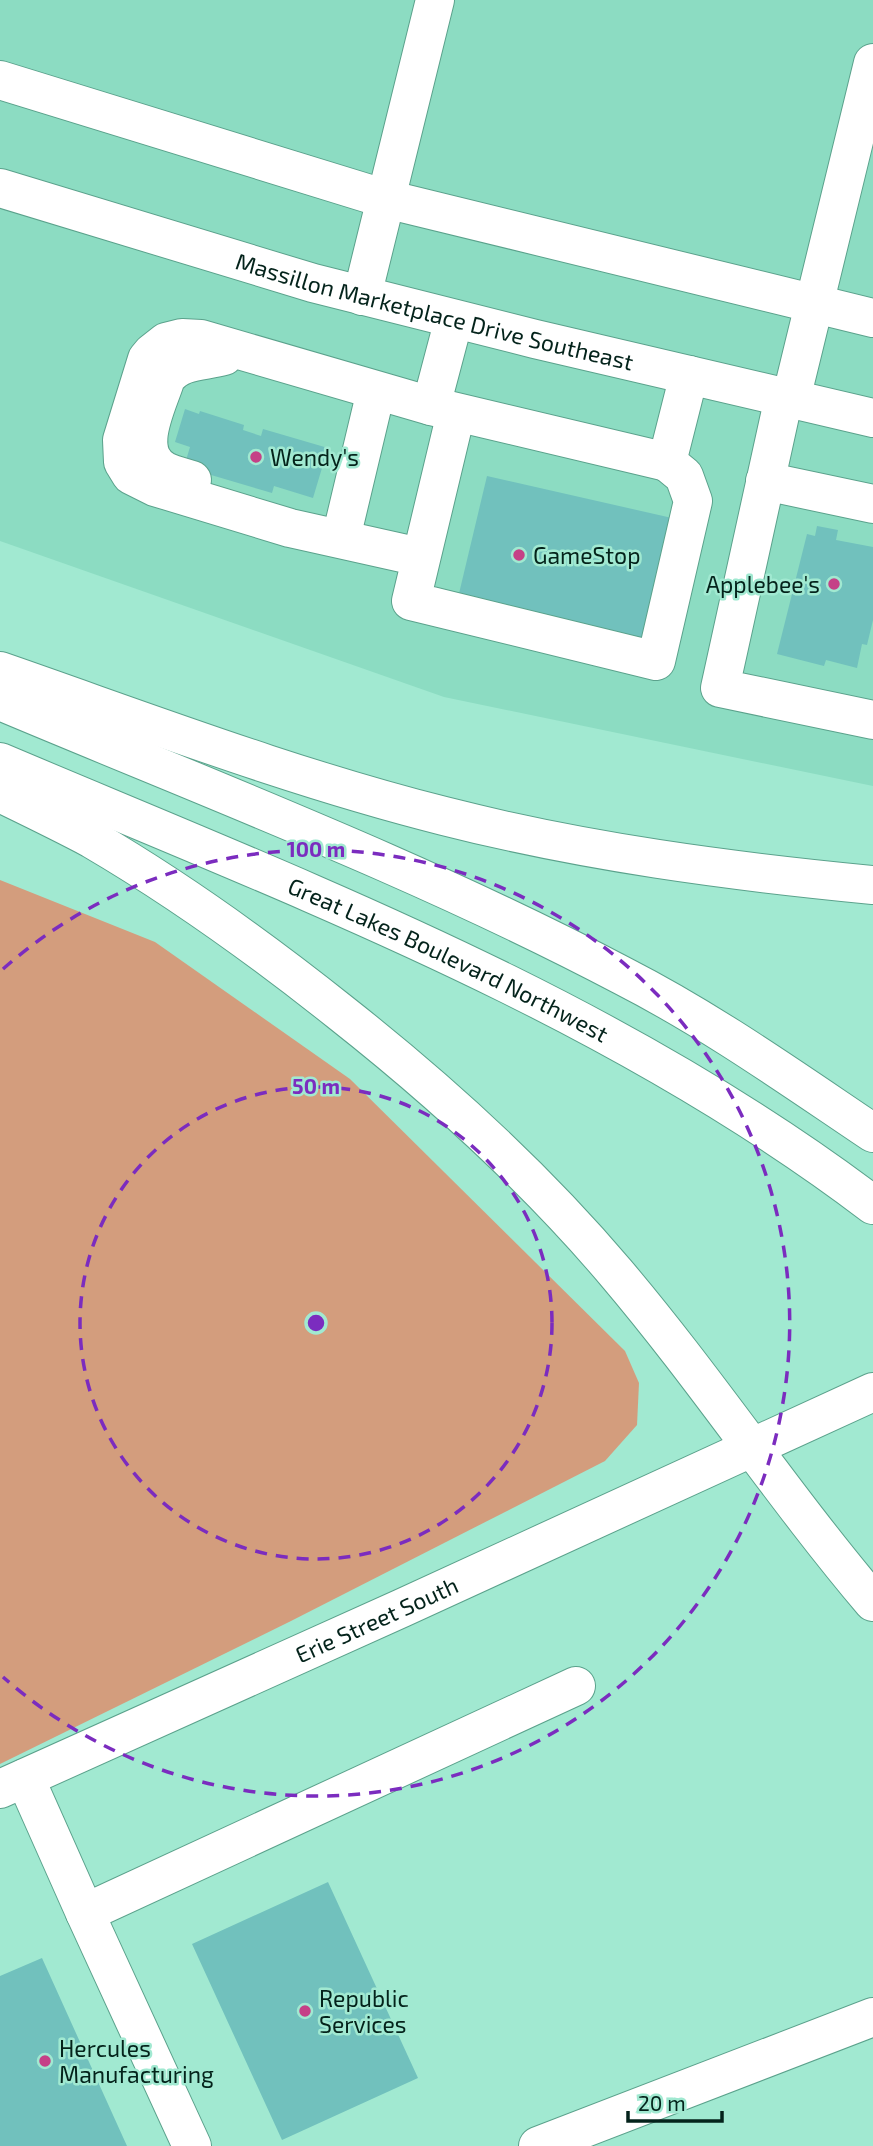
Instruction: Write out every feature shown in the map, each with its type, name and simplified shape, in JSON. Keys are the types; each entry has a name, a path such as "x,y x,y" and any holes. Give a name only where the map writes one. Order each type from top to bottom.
{"main road":[{"path":"362,296 435,0"},
{"path":"873,63 814,305 765,481 720,688 873,720"},
{"path":"0,79 386,199 873,318"},
{"name":"Massillon Marketplace Drive Southeast","path":"0,188 362,296 873,418"},
{"path":"420,557 325,535 156,488 131,475 123,462 122,440 143,369 152,353 166,342 182,338 201,339 444,409 667,461 684,476 693,501 656,661 411,601 420,557 444,409 454,319"},
{"path":"667,461 689,375"},
{"path":"325,535 376,391"},
{"path":"765,481 873,504"},
{"path":"0,670 330,785 444,817 651,860 873,885"},
{"path":"0,701 377,859 524,926 625,976 731,1038 873,1133"},
{"name":"Great Lakes Boulevard Northwest","path":"0,762 379,922 465,962 571,1016 752,1120 873,1205"},
{"path":"0,793 90,838 158,880 300,981 390,1051 535,1184 616,1273 789,1499 873,1602"},
{"name":"Erie Street South","path":"12,1784 873,1392"},
{"path":"85,1913 576,1686"},
{"path":"12,1784 85,1913 192,2146"},
{"path":"538,2146 873,2017"}],"shaded area":[{"path":"0,0 873,0 873,786 444,697 0,541"},
{"path":"0,880 155,942 350,1079 625,1351 639,1383 637,1425 605,1461 291,1621 0,1764"}],"building":[{"name":"Wendy's","path":"185,409 244,425 243,430 261,436 263,429 328,448 313,498 274,486 272,493 184,467 190,447 175,442"},
{"path":"487,476 672,518 642,645 457,602"},
{"name":"Applebee's","path":"817,526 838,530 836,540 873,547 873,620 867,645 862,644 857,668 826,660 824,666 777,654 807,534 815,536"},
{"name":"Republic Services","path":"328,1882 418,2078 282,2140 192,1944"},
{"name":"Hercules Manufacturing","path":"42,1958 127,2146 0,2146 0,1976"}],"place":[{"name":"Wendy's","path":"256,457"},
{"name":"GameStop","path":"519,555"},
{"name":"Applebee's","path":"834,584"},
{"name":"Republic Services","path":"305,2011"},
{"name":"Hercules Manufacturing","path":"45,2061"}]}
